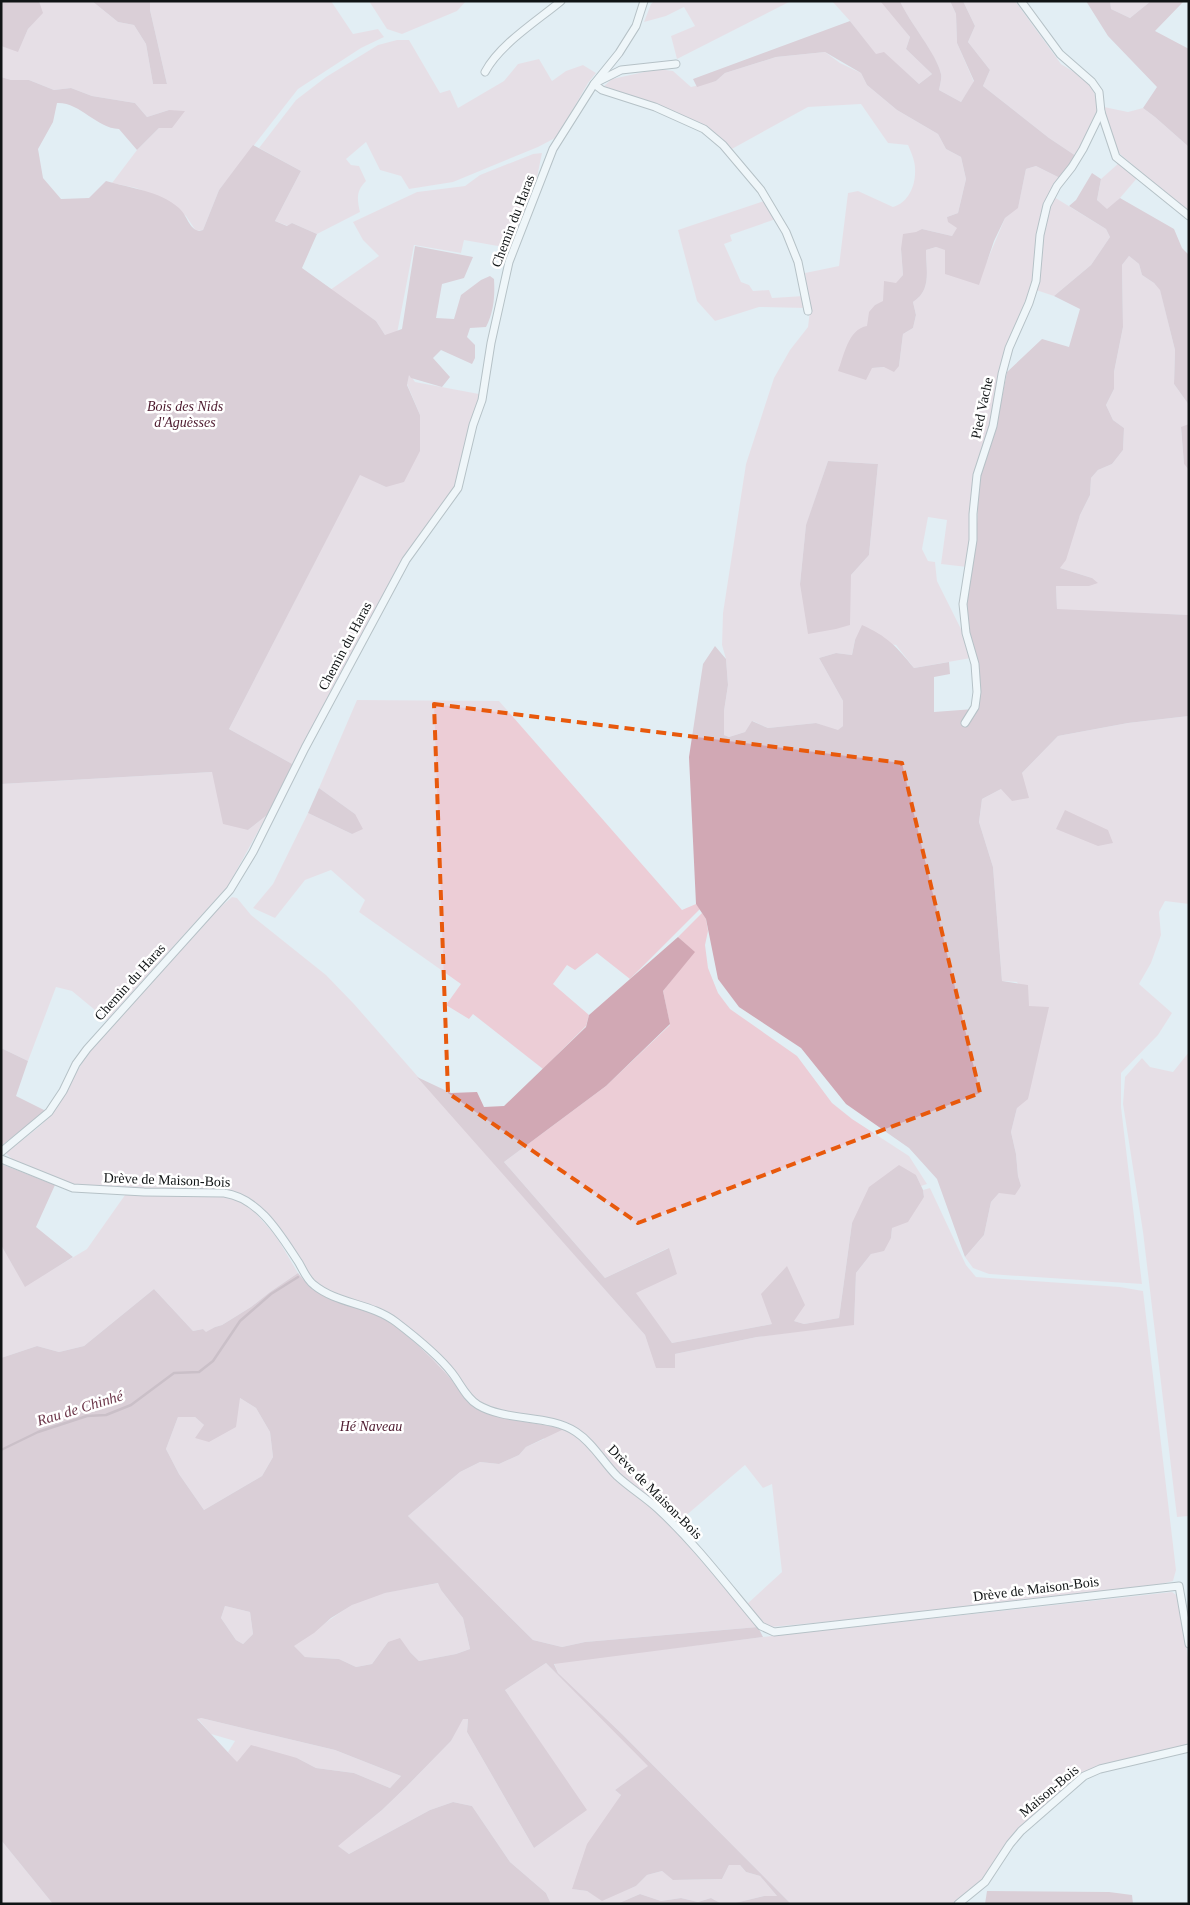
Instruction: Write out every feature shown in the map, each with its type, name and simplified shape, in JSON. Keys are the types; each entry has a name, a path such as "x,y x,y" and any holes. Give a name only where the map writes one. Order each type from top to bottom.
{"street":[{"path":"485,72 492,60 506,46 562,1"},
{"name":"Chemin du Haras","path":"1,1152 49,1112 63,1091 76,1064 87,1049 230,890 253,852 314,731 406,560 458,488 473,425 482,400 491,343 509,262 553,149 593,86 636,26 644,1"},
{"path":"1021,1 1060,54 1092,82 1099,92 1101,112 1116,157 1189,216"},
{"path":"593,86 621,70 676,64"},
{"path":"593,86 655,107 704,129 723,145 761,190 786,232 798,262 808,311"},
{"name":"Pied Vache","path":"965,723 975,707 977,692 975,664 966,633 963,604 973,540 973,514 977,475 993,426 1002,374 1009,348 1029,303 1036,281 1040,235 1047,205 1057,186 1083,149 1101,112"},
{"name":"Drève de Maison-Bois","path":"1,1159 73,1188 235,1194 248,1202 279,1233 311,1284 321,1291 368,1307 394,1320 452,1372 471,1400 478,1405 498,1413 556,1424 577,1432 589,1443 614,1473 630,1488 657,1508 681,1532 761,1626 774,1632 1179,1586 1189,1644"},
{"name":"Maison-Bois","path":"958,1904 985,1882 1021,1831 1084,1776 1100,1769 1189,1748"}],"highlighted area":[{"path":"434,704 902,763 980,1093 638,1223 448,1093"}],"shaded area":[{"path":"39,1 92,1 118,22 134,25 146,44 153,84 167,84 150,10 150,1 331,1 353,34 378,29 384,37 361,48 298,89 219,190 203,230 196,231 186,216 154,195 136,188 112,183 137,150 159,128 169,110 147,117 135,103 92,96 71,88 54,90 29,80 11,80 1,77 1,46 18,51 28,29 42,13"},
{"path":"369,1 466,1 457,11 402,34 387,29"},
{"path":"654,1 791,1 677,59 671,36 695,26 684,7 666,16 644,22"},
{"path":"832,1 882,1 910,37 906,49 932,74 919,84 884,53 876,55"},
{"path":"900,1 950,1 956,14 957,43 974,82 961,102 939,90 941,76 938,66"},
{"path":"963,1 1015,1 1061,64 1082,77 1092,87 1099,106 1076,156 1049,138 983,86 990,70 968,42 975,26"},
{"path":"1110,1 1151,1 1130,18 1111,9"},
{"path":"397,40 409,40 440,93 450,90 458,108 504,81 518,64 539,59 552,81 566,71 583,65 596,73 588,83 557,137 538,147 453,182 409,189 401,176 380,170 366,142 346,159 351,165 359,166 366,181 360,188 358,195 360,212 317,234 292,223 288,226 275,221 301,171 259,148 296,100 326,77 378,45"},
{"path":"825,52 840,63 861,73 867,85 897,110 938,134 946,149 961,157 966,179 958,213 947,217 958,228 952,236 922,229 901,249 903,275 883,302 875,305 871,368 899,366 903,334 913,328 916,315 913,302 923,292 927,279 926,250 936,247 987,261 1005,218 1018,207 1026,169 1036,166 1060,178 1047,200 1034,277 997,379 993,413 974,473 967,567 941,564 947,520 928,517 922,549 928,561 935,562 937,581 967,641 971,658 914,668 896,645 855,640 852,655 836,653 819,658 843,701 843,726 838,731 816,723 768,728 753,721 745,732 729,737 724,735 724,711 728,685 726,659 722,645 723,613 746,464 774,378 790,350 808,327 810,310 805,273 839,266 848,193 858,191 893,207 899,205 907,197 914,181 913,156 908,145 888,143 861,104 808,107 730,150 701,123 604,86 612,79 658,69 673,71 691,87 716,81 725,73 776,57","holes":["828,461 878,464 869,555 851,575 800,584 806,526"]},
{"path":"1104,107 1128,112 1143,108 1189,147 1189,210 1168,195 1120,154 1115,145"},
{"path":"542,153 534,192 509,248 464,240 461,253 414,245 394,349 376,321 330,290 379,256 363,240 353,222 417,192 465,186 480,175 533,154"},
{"path":"1119,163 1138,177 1107,210 1097,200 1101,179"},
{"path":"1054,197 1106,229 1110,237 1091,265 1054,296 1036,290 1045,219"},
{"path":"764,201 776,219 730,235 732,241 724,244 741,282 749,285 753,291 769,290 772,298 804,296 805,308 759,307 715,321 697,301 678,230"},
{"path":"1129,256 1139,264 1142,275 1160,289 1175,350 1174,384 1189,405 1189,424 1181,428 1184,464 1189,470 1189,615 1057,610 1056,586 1089,586 1092,578 1060,568 1080,515 1090,495 1091,478 1098,470 1112,464 1123,450 1124,428 1113,420 1106,405 1114,389 1114,372 1123,327 1122,265"},
{"path":"409,373 415,382 479,394 456,490 401,562 294,765 229,729 360,474 386,487 420,415 407,384"},
{"path":"357,700 499,701 682,910 696,904 700,909 630,979 597,953 575,970 567,965 553,984 589,1015 586,1026 543,1069 473,1014 469,1019 446,1005 461,984 359,912 365,900 331,870 305,880 275,918 253,908 273,884 308,813 352,834 355,814 319,788"},
{"path":"1189,716 1189,904 1165,901 1159,912 1161,935 1151,963 1139,984 1172,1013 1158,1035 1121,1073 1121,1107 1142,1284 989,1274 973,1268 965,1257 984,1235 991,1202 999,1193 1021,1187 1011,1132 1017,1108 1029,1006 1017,982 1002,981 993,867 979,822 982,799 1001,789 1022,773 1058,736 1128,723"},
{"path":"212,772 248,830 267,815 228,886 107,1020 72,991 56,987 28,1061 1,1048 1,784"},
{"path":"232,897 237,898 251,915 326,975 354,1004 645,1335 657,1368 674,1368 675,1354 757,1337 854,1324 856,1273 871,1254 891,1238 892,1228 924,1197 923,1190 930,1188 966,1265 976,1277 1120,1287 1143,1291 1176,1570 1173,1581 1157,1585 910,1614 771,1627 762,1623 746,1605 782,1572 772,1484 763,1488 745,1465 676,1524 629,1484 583,1432 566,1429 578,1437 627,1487 667,1521 758,1627 585,1642 562,1647 533,1640 408,1516 460,1472 480,1462 499,1464 519,1455 526,1447 544,1439 544,1425 504,1418 483,1412 474,1407 465,1400 440,1367 397,1327 374,1314 337,1301 314,1290 304,1282 282,1234 255,1203 235,1192 74,1186 14,1161 6,1153 37,1129 53,1113 91,1050 209,917"},
{"path":"702,913 706,919 708,931 705,945 708,968 718,993 730,1009 797,1056 832,1103 852,1119 909,1156 927,1184 921,1186 916,1175 852,1223 839,1318 804,1324 794,1321 772,1324 672,1343 635,1293 668,1248 605,1278 504,1162 606,1086 670,1025 663,991 694,952 678,937"},
{"path":"1189,1052 1189,1516 1177,1517 1143,1232 1123,1104 1125,1077 1142,1058 1150,1067 1173,1072"},
{"path":"125,1195 217,1195 237,1200 252,1209 276,1236 298,1273 251,1307 206,1333 203,1329 193,1331 154,1289 84,1346 59,1352 37,1346 1,1358 1,1245 25,1286 87,1249"},
{"path":"240,1398 256,1408 270,1432 273,1457 262,1476 204,1510 179,1474 166,1449 178,1417 195,1417 204,1425"},
{"path":"439,1583 441,1590 463,1618 470,1649 456,1654 419,1661 410,1652 388,1642 372,1664 356,1667 339,1659 305,1657 293,1646 360,1601 393,1591"},
{"path":"1172,1592 1179,1597 1189,1664 1189,1742 1181,1749 1090,1769 1048,1802 1009,1841 988,1875 966,1896 954,1904 791,1904 622,1734 558,1673 554,1663 763,1637"},
{"path":"225,1606 250,1612 253,1634 243,1644 236,1640 221,1618"},
{"path":"546,1663 649,1766 615,1790 621,1795 608,1816 573,1889 587,1891 602,1900 636,1886 647,1875 662,1871 674,1880 722,1879 729,1865 740,1865 746,1872 760,1876 777,1896 764,1896 731,1904 722,1904 711,1898 698,1902 681,1898 661,1901 640,1894 617,1904 551,1904 546,1893 510,1862 472,1806 453,1802 430,1810 349,1854 337,1846 382,1810 407,1786 451,1741 462,1719 468,1718 467,1732 534,1848 586,1810 505,1690"},
{"path":"197,1718 335,1750 401,1776 390,1788 354,1773 316,1768 297,1758 237,1763 228,1752 235,1741 211,1734"},
{"path":"1,1840 53,1904 1,1904"}],"green space":[{"path":"1,1 39,1 43,13 28,29 18,52 1,46"},
{"path":"92,1 150,1 150,10 167,84 153,84 146,44 134,25 118,22"},
{"path":"900,1 938,66 941,76 939,90 961,102 974,81 957,43 956,14 950,1 963,1 975,26 968,42 990,70 983,86 1049,138 1076,156 1060,178 1036,166 1026,169 1018,208 1005,218 994,241 979,285 945,274 945,250 936,247 926,250 927,279 923,292 913,302 916,315 913,328 903,334 899,366 894,372 884,367 872,368 866,380 838,371 848,344 855,332 867,326 869,312 875,305 883,301 884,281 896,283 903,275 901,249 903,234 922,229 952,236 957,228 948,222 947,217 958,213 966,179 961,157 946,149 938,134 897,110 867,85 861,73 825,52 776,57 725,73 716,81 697,87 693,79 850,21 876,54 884,52 919,84 932,74 906,49 910,37 881,2"},
{"path":"1086,1 1110,1 1111,9 1130,18 1151,1 1184,1 1155,31 1189,49 1189,147 1143,108 1157,87 1108,36"},
{"name":"Bois des Nids d'Aguèsses","path":"1,77 11,80 29,80 54,90 71,88 92,96 135,103 147,117 169,110 185,111 172,128 159,128 137,150 119,129 103,124 73,106 57,103 53,122 38,149 43,178 61,199 89,198 106,181 154,194 171,202 182,211 190,225 199,231 203,230 219,190 253,145 301,171 275,221 287,226 292,223 317,234 302,268 376,321 385,335 402,329 415,246 473,257 464,278 442,284 436,318 454,319 461,295 481,280 490,276 494,279 493,303 489,321 486,327 470,328 467,337 475,345 475,358 472,364 441,350 433,358 450,377 442,387 411,378 409,375 407,385 420,415 420,451 404,482 386,487 360,475 229,729 294,765 267,815 248,830 223,824 212,772 1,784"},
{"path":"1092,173 1101,179 1097,200 1107,209 1120,198 1174,229 1182,248 1189,255 1189,405 1174,384 1175,350 1160,290 1154,283 1142,275 1139,264 1129,256 1122,265 1123,327 1114,372 1114,389 1106,405 1113,420 1124,428 1123,450 1112,464 1098,470 1091,478 1090,495 1080,515 1066,560 1060,568 1092,578 1098,583 1089,586 1056,586 1057,609 1189,615 1189,716 1128,723 1058,736 1022,773 1029,798 1012,801 1001,789 982,799 979,822 993,867 1002,981 1028,985 1029,1006 1049,1007 1028,1099 1017,1108 1011,1132 1021,1186 1015,1195 999,1193 991,1202 984,1235 965,1257 937,1179 909,1148 846,1104 801,1048 739,1007 718,979 706,919 696,904 689,757 703,664 715,646 726,659 728,685 724,711 724,735 729,737 745,732 752,721 768,728 816,723 838,730 843,726 843,701 819,658 836,653 852,655 855,640 862,625 878,633 891,643 914,668 949,662 950,674 934,677 934,712 974,709 976,670 968,630 965,600 976,546 979,480 995,433 1007,372 1042,339 1069,347 1080,309 1054,296 1091,265 1110,237 1106,229 1069,206 1076,200"},
{"path":"1189,424 1189,470 1184,464 1181,427"},
{"path":"828,461 878,464 869,555 851,575 850,625 808,634 800,584 806,525"},
{"path":"319,788 355,814 363,829 352,834 308,813"},
{"path":"1065,810 1108,830 1113,843 1098,846 1056,829"},
{"path":"678,937 695,952 663,991 670,1024 606,1086 504,1162 605,1278 669,1248 677,1274 636,1293 672,1343 772,1324 761,1294 787,1266 805,1305 794,1321 804,1324 839,1318 852,1223 869,1187 899,1165 916,1175 924,1197 908,1222 892,1228 891,1238 884,1251 871,1254 856,1273 854,1325 757,1337 675,1354 675,1368 656,1368 645,1335 417,1077 451,1093 477,1092 484,1107 504,1106 586,1027 589,1015"},
{"path":"1,1048 28,1061 16,1096 46,1111 1,1146"},
{"path":"1,1164 55,1185 36,1227 73,1257 25,1287 1,1245"},
{"name":"Hé Naveau","path":"298,1273 319,1293 371,1313 396,1327 438,1365 466,1400 479,1410 500,1417 564,1429 526,1447 519,1455 499,1464 480,1462 460,1472 408,1516 533,1640 562,1647 585,1642 758,1627 763,1637 554,1664 558,1673 622,1734 791,1904 731,1904 764,1896 777,1896 760,1876 746,1872 740,1865 729,1865 722,1879 673,1880 662,1871 647,1875 636,1886 602,1901 587,1891 572,1889 587,1844 621,1795 615,1790 648,1766 546,1663 505,1690 587,1810 534,1848 467,1732 468,1719 463,1719 451,1741 407,1786 382,1810 338,1846 349,1854 430,1810 453,1802 472,1806 510,1862 546,1893 551,1904 53,1904 1,1840 1,1358 37,1346 59,1352 84,1346 154,1289 193,1331 203,1329 206,1332 222,1325 251,1307","holes":["240,1398 256,1408 270,1432 273,1457 262,1476 204,1510 179,1474 166,1449 178,1417 195,1417 204,1425 195,1438 209,1442 236,1427","438,1583 441,1590 463,1618 470,1649 456,1654 419,1661 400,1638 388,1642 372,1664 356,1667 339,1659 305,1657 294,1646 314,1633 331,1618 352,1605 385,1593","225,1606 250,1612 253,1634 243,1644 236,1640 221,1618","201,1718 335,1750 401,1776 390,1788 354,1773 316,1768 297,1758 251,1745 237,1762 197,1719"]},
{"path":"987,1891 1109,1892 1132,1895 1133,1904 985,1904"},
{"path":"640,1894 661,1901 681,1898 698,1902 711,1898 722,1904 617,1904"}],"waterway":[{"name":"Rau de Chinhé","path":"1,1450 38,1432 87,1416 106,1415 131,1405 174,1373 199,1372 213,1361 240,1321 271,1294 298,1277"}]}
